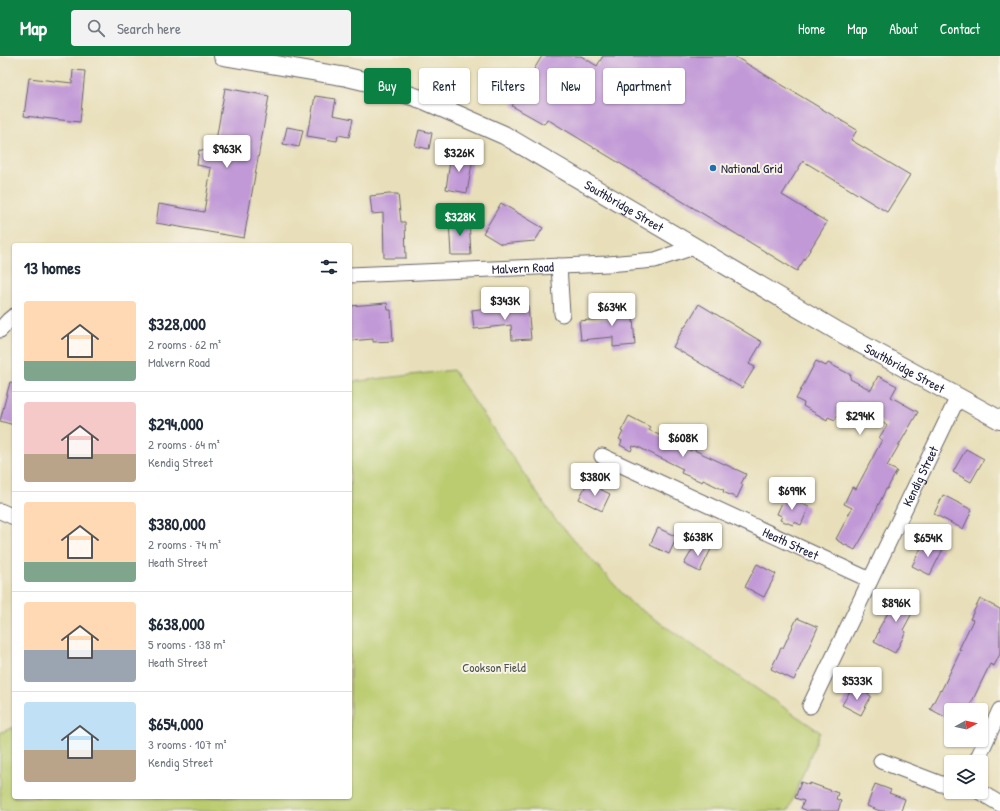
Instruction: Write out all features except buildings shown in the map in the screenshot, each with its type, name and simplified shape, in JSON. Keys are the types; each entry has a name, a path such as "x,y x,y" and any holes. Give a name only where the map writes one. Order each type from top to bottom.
{"main road":[{"name":"Southbridge Street","path":"223,56 347,77 372,83 424,100 504,135 839,332 1000,420"}],"street":[{"name":"Malvern Road","path":"352,275 608,264 655,260 694,247"},
{"path":"558,266 562,314"},
{"path":"0,330 12,318"},
{"name":"Kendig Street","path":"810,706 958,397"},
{"name":"Heath Street","path":"602,456 870,580"},
{"path":"0,512 12,516"},
{"path":"979,755 1000,710"},
{"path":"881,760 944,784"},
{"path":"988,797 1000,804"}],"green space":[{"name":"Cookson Field","path":"453,370 554,518 631,603 820,732 788,811 0,811 0,733 12,728 12,799 352,799 352,382"}],"place":[{"name":"National Grid","path":"713,168"}]}
